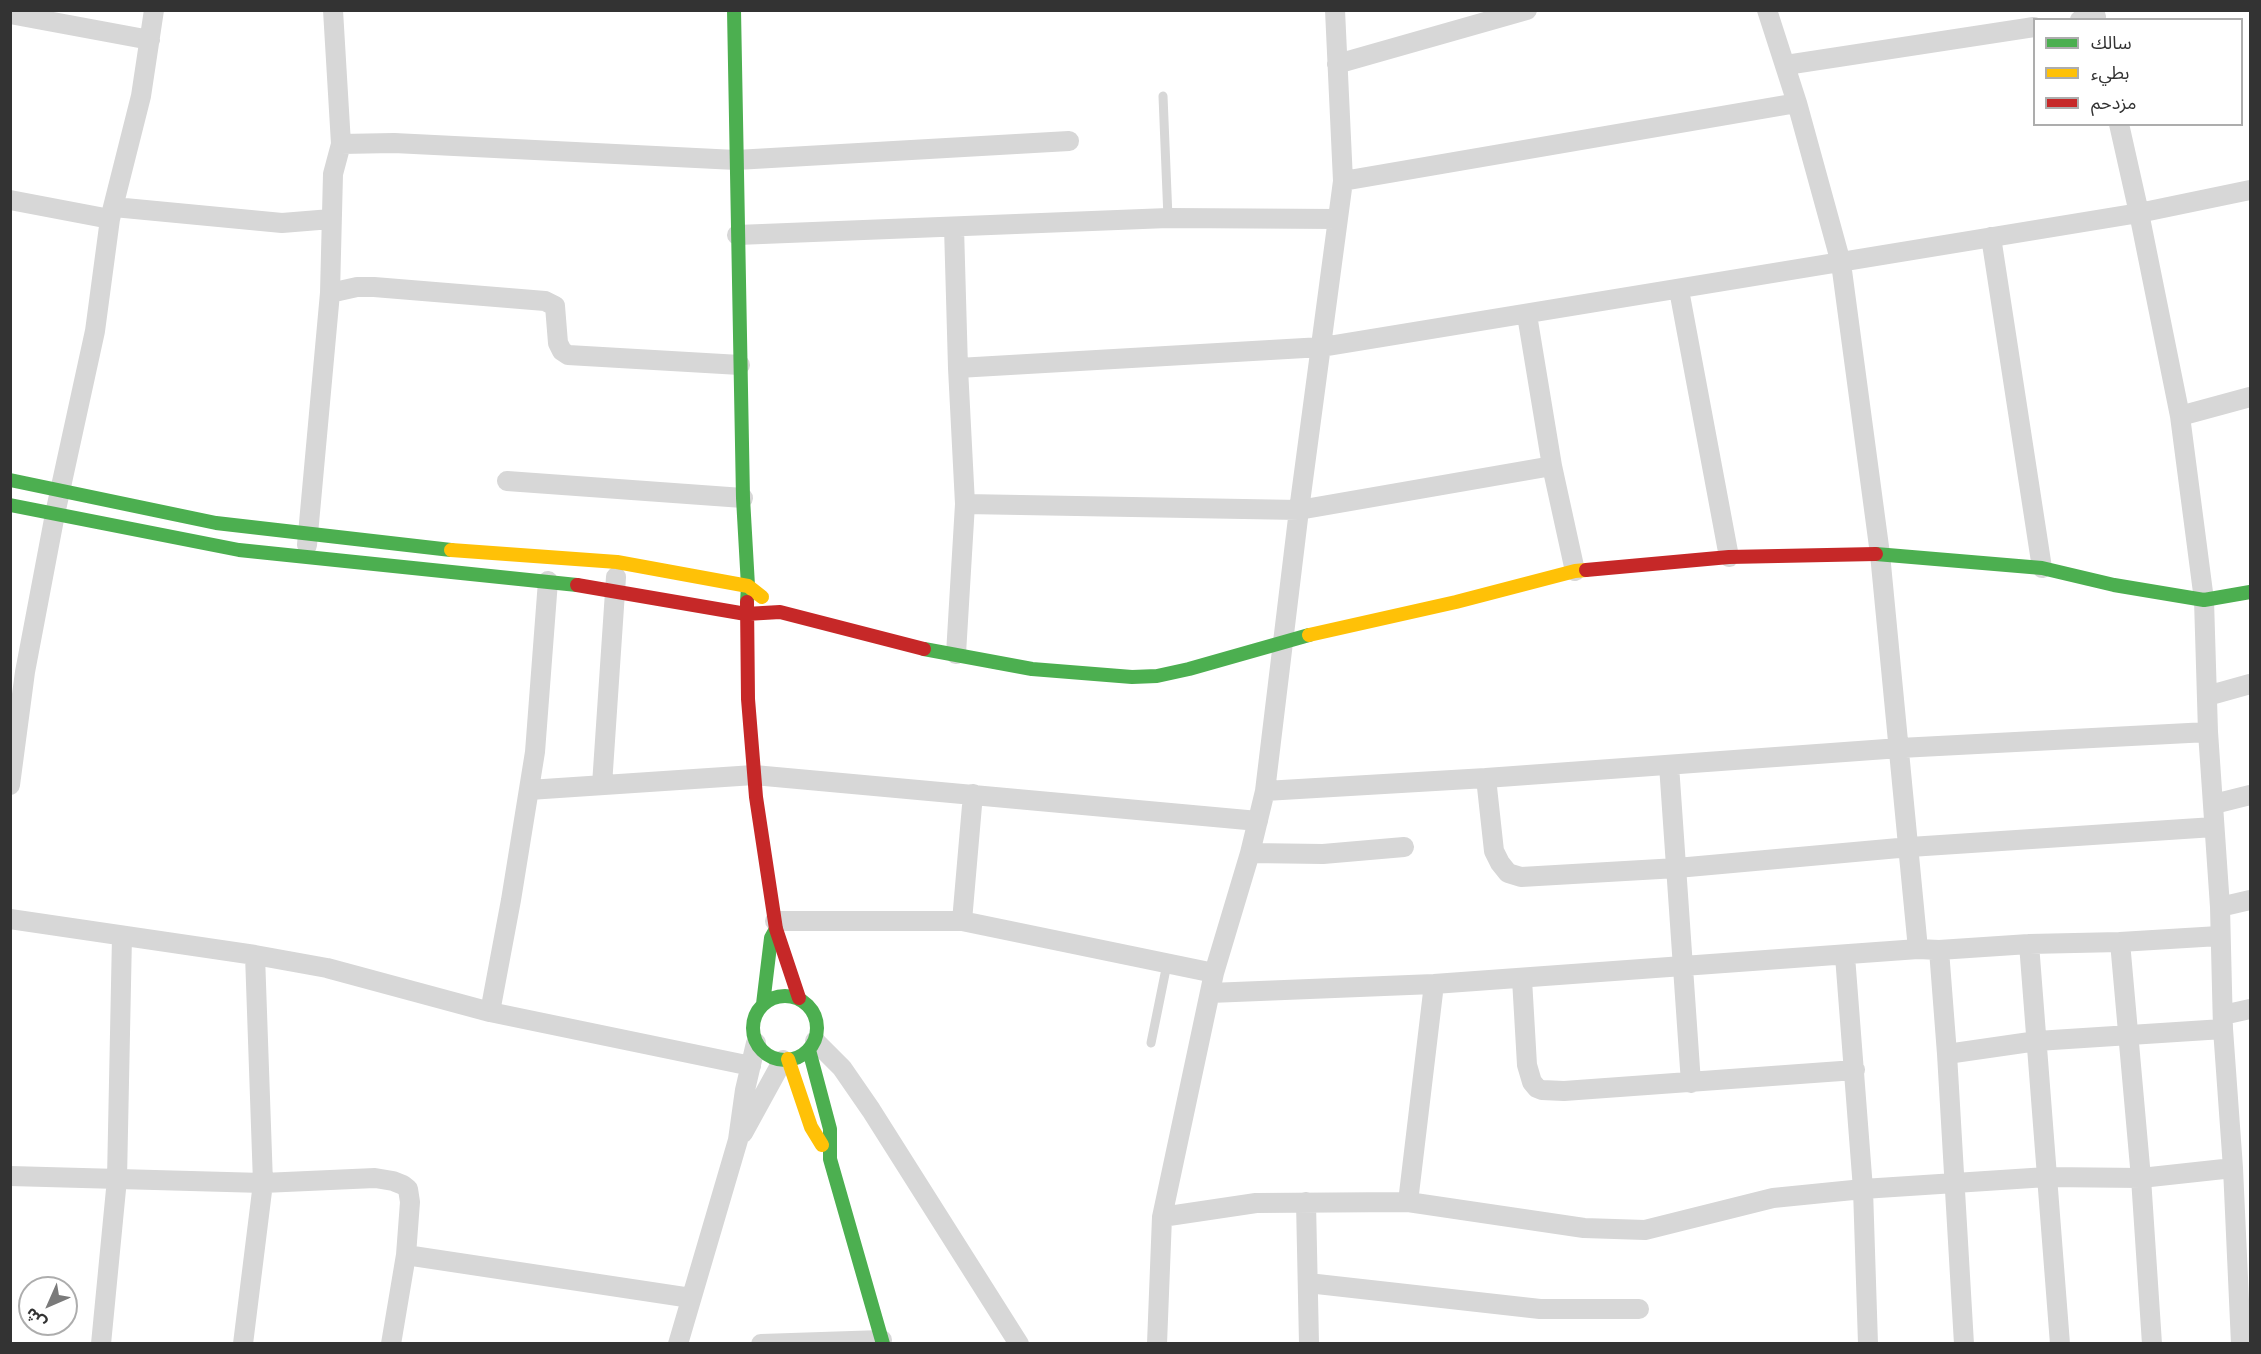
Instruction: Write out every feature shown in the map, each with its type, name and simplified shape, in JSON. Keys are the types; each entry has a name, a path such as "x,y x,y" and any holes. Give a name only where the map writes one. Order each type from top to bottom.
{"street":[{"path":"10,785 18,670 95,331 112,213 141,96 153,10"},
{"path":"306,558 330,292 333,174 341,144 333,10"},
{"path":"734,10 743,498 748,586 747,677 754,775 775,925 799,998"},
{"path":"1157,1344 1162,1217 1214,973 1250,853 1265,791 1299,510 1343,181 1335,10"},
{"path":"1337,64 1527,10"},
{"path":"1767,10 1786,65 1841,263 1880,554 1910,847 1918,949"},
{"path":"10,14 150,39"},
{"path":"1786,65 2033,27"},
{"path":"1343,181 1797,104"},
{"path":"2119,126 2180,416 2204,600 2206,696 2220,907 2223,1022 2233,1168 2241,1344"},
{"path":"341,144 394,143 736,160 1070,141"},
{"path":"958,368 1322,347 2139,213 2250,190"},
{"path":"10,200 112,213 282,223 331,219"},
{"path":"737,236 1167,218 1338,219"},
{"path":"954,227 965,504 956,654"},
{"path":"1991,237 2042,568"},
{"path":"330,292 357,287 374,287 545,301 555,306 558,344 568,355 740,365"},
{"path":"1679,290 1729,557"},
{"path":"1527,315 1552,466 1575,571"},
{"path":"2180,416 2250,397"},
{"path":"965,504 1299,510 1552,466"},
{"path":"10,480 216,523 309,532 456,551 617,562 748,586 780,612"},
{"path":"507,481 743,498"},
{"path":"10,505 239,550 548,581 616,590 746,614 780,612 919,648 1032,669 1132,677 1157,676 1227,659 1285,640 1456,602 1575,571 1729,557 1880,554 2042,568 2114,585 2204,600 2250,592"},
{"path":"602,785 617,562"},
{"path":"490,1012 535,752 548,581"},
{"path":"2206,696 2250,684"},
{"path":"1265,791 1486,778 1899,748 2208,732"},
{"path":"1669,765 1691,1083"},
{"path":"529,790 754,775 1258,821"},
{"path":"1486,778 1494,851 1508,873 1521,877 1677,868 1910,847 2214,827"},
{"path":"962,921 973,794"},
{"path":"2214,804 2250,795"},
{"path":"1250,853 1323,854 1404,847"},
{"path":"2220,907 2250,900"},
{"path":"10,919 255,955 327,968 490,1012 751,1066"},
{"path":"775,925 962,921 1214,973"},
{"path":"763,1004 771,938 775,925"},
{"path":"101,1344 117,1179 122,936"},
{"path":"1210,993 1522,979 1918,949 1939,950 2219,936"},
{"path":"2120,942 2152,1344"},
{"path":"2030,944 2060,1344"},
{"path":"1939,950 1964,1344"},
{"path":"243,1344 263,1183 255,955"},
{"path":"1845,956 1863,1189 1868,1344"},
{"path":"1522,979 1527,1065 1532,1082 1537,1088 1564,1092 1855,1070"},
{"path":"1408,1202 1434,984"},
{"path":"678,1344 738,1140 745,1090 756,1043 753,1022 756,1012 763,1004 778,996 799,998 808,1005 816,1019 817,1030 812,1045 800,1057 785,1059 770,1056 756,1043"},
{"path":"1947,1054 2037,1041 2129,1035 2223,1022 2250,1009"},
{"path":"812,1045 830,1129 830,1159"},
{"path":"812,1045 842,1068 1019,1344"},
{"path":"738,1140 785,1059"},
{"path":"761,1344 882,1342 830,1159 811,1127 785,1059"},
{"path":"1162,1217 1256,1203 1408,1202 1584,1228 1645,1230 1773,1198 1863,1189 2047,1177 2140,1178 2233,1168"},
{"path":"10,1176 263,1183 375,1178 403,1185 408,1189 410,1202 406,1255 391,1344"},
{"path":"1306,1202 1308,1283 1314,1341"},
{"path":"406,1255 691,1298"},
{"path":"1308,1283 1540,1308 1639,1310"}],"lane":[{"path":"1163,96 1167,218"},
{"path":"1151,1043 1167,964"}],"traffic: fast":[{"path":"734,10 747,602"},
{"path":"10,480 216,523 451,550"},
{"path":"10,505 239,550 577,585"},
{"path":"1876,554 2042,568 2114,585 2204,600 2250,592"},
{"path":"924,649 1032,669 1132,677 1157,676 1189,669 1309,635"},
{"path":"763,1004 771,938 776,929"},
{"path":"779,996 791,996 808,1005 815,1016 817,1028 815,1040 808,1051 791,1060 779,1060 767,1055 758,1046 753,1034 753,1022 758,1010 767,1001 779,996"},
{"path":"809,1050 830,1129 830,1159 883,1344"}],"traffic: slow":[{"path":"451,550 617,562 748,586 762,597"},
{"path":"1309,635 1586,570"},
{"path":"788,1059 811,1127 822,1145"}],"traffic: jam":[{"path":"1586,570 1729,557 1876,554"},
{"path":"577,585 746,614 780,612 924,649"},
{"path":"747,602 748,699 756,797 776,929 799,998"}]}
